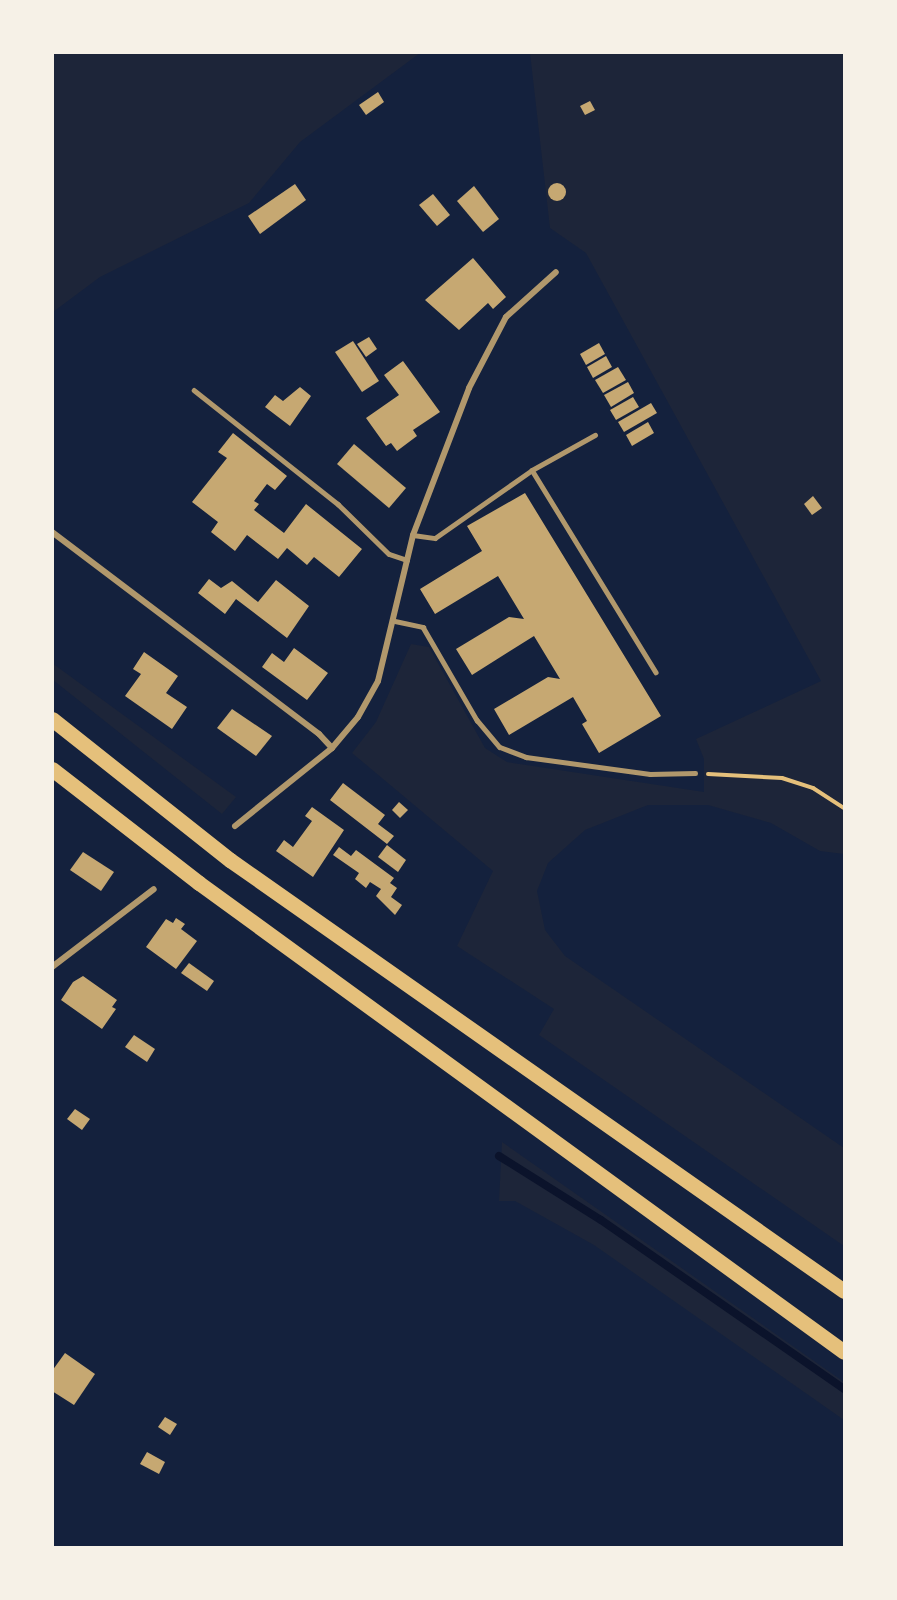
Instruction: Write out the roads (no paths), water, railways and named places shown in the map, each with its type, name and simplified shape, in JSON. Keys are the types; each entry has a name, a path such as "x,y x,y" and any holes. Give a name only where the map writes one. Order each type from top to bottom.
{"main road":[{"path":"52,719 230,860 844,1291"},
{"path":"52,770 199,883 844,1352"}],"street":[{"path":"235,826 332,748 358,717 378,681 395,621 413,535 469,388 506,317 556,272"},
{"path":"52,532 319,734 332,748"},
{"path":"52,967 154,889"}],"lane":[{"path":"194,390 338,504 389,554 407,560"},
{"path":"413,535 435,538 532,470 595,435"},
{"path":"532,470 656,672"},
{"path":"395,621 423,627 477,720 500,747 526,757 650,774 695,773"}],"waterway":[{"path":"499,1156 601,1220 844,1389"}]}
